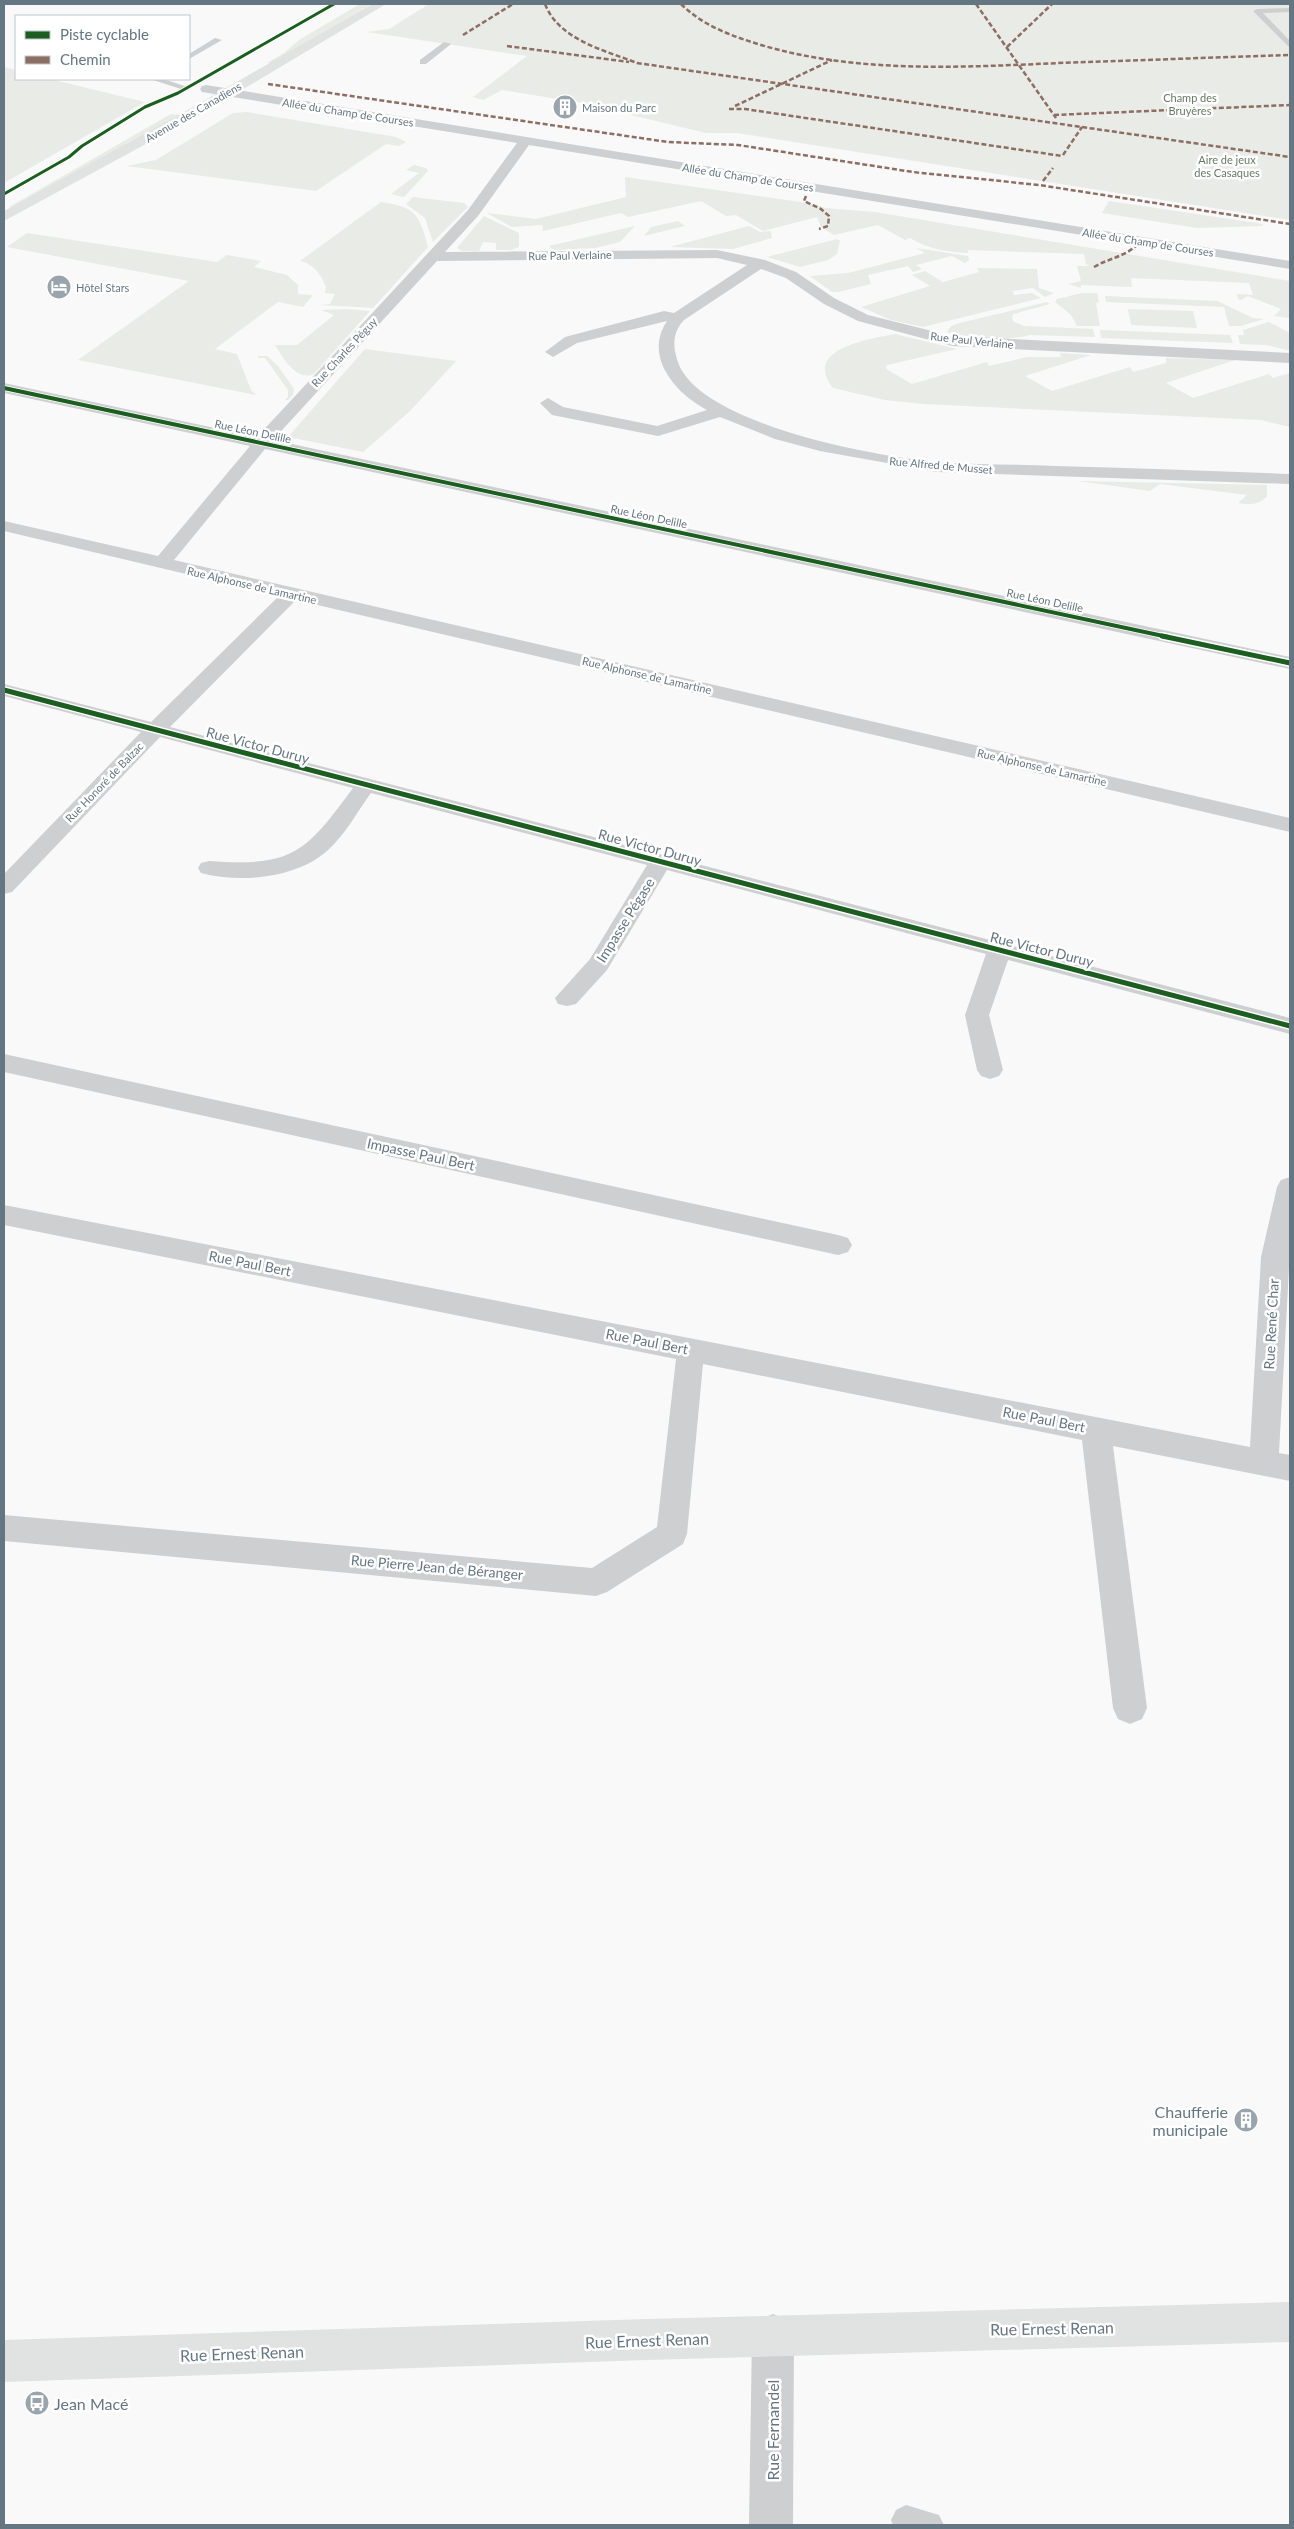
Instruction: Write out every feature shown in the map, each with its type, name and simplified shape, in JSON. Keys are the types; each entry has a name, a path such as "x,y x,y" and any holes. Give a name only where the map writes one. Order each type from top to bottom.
{"main road":[{"name":"Avenue des Canadiens","path":"4,217 227,93 380,4"},
{"name":"Avenue des Canadiens","path":"159,116 346,8"},
{"name":"Avenue des Canadiens","path":"4,202 133,130"},
{"name":"Rue Ernest Renan","path":"4,2361 652,2341 773,2335 1290,2322"}],"street":[{"name":"Allée du Champ de Courses","path":"206,89 1290,265"},
{"name":"Rue Charles Péguy","path":"162,563 261,443 478,207 525,141"},
{"name":"Rue Paul Verlaine","path":"431,257 697,253 737,257 792,275 829,301 863,318 908,332 942,339 1020,345 1290,358"},
{"name":"Rue Alfred de Musset","path":"760,263 678,318 673,323 665,342 667,359 675,378 692,395 760,428 802,442 886,461 937,468 1290,479"},
{"path":"553,352 571,340 664,316 678,318"},
{"name":"Rue Léon Delille","path":"4,388 1290,663"},
{"path":"548,403 558,411 658,431 722,411"},
{"name":"Rue Alphonse de Lamartine","path":"4,526 1290,825"},
{"name":"Rue Honoré de Balzac","path":"4,887 12,866 154,731 291,594"},
{"name":"Rue Victor Duruy","path":"4,690 154,731 1290,1026"},
{"path":"209,868 252,872 282,866 300,858 318,848 365,786"},
{"name":"Impasse Pégase","path":"567,998 599,964 660,863"},
{"path":"990,1070 977,1015 999,951"},
{"name":"Impasse Paul Bert","path":"4,1063 838,1245"},
{"name":"Rue René Char","path":"1277,1465 1275,1256 1290,1187"},
{"name":"Rue Paul Bert","path":"4,1215 1277,1465"},
{"name":"Rue Pierre Jean de Béranger","path":"4,1528 596,1582 672,1534 686,1374 692,1349"},
{"path":"1096,1429 1130,1708"},
{"name":"Rue Fernandel","path":"771,2525 773,2335"}],"lane":[{"path":"1290,10 1257,11 1290,46"},
{"path":"190,57 218,40"},
{"path":"423,62 447,44"},
{"path":"158,80 187,88"}],"green space":[{"path":"360,4 371,4 271,63 267,63 284,53 299,40"},
{"name":"Champ des Bruyères","path":"429,4 1290,4 1290,220 737,133 706,133 577,102 502,90 483,100 473,97 527,56 367,32 389,29"},
{"path":"4,67 15,70 15,80 54,80 145,102 4,183"},
{"path":"247,112 396,137 406,142 399,146 386,144 316,191 127,166 156,160 233,113"},
{"path":"171,114 180,115 13,208 9,207"},
{"path":"414,165 426,168 428,171 404,197 391,194 419,173 406,170"},
{"path":"625,177 814,204 825,208 875,212 1290,281 1290,318 1274,316 1281,309 1248,296 1241,300 1238,299 1237,294 1253,295 1249,283 1131,278 1132,287 1081,285 1081,288 1068,284 1081,281 1077,266 1090,266 1086,264 1084,254 968,250 968,253 953,252 931,247 910,238 905,240 878,225 834,235 821,227 817,217 763,231 736,215 726,216 701,201 628,217 621,213 543,231 542,225 512,227 487,213 536,219 626,197"},
{"path":"413,197 464,203 468,207 433,242 425,218 406,204"},
{"path":"1109,201 1263,224 1262,226 1197,228 1102,213"},
{"path":"381,202 402,206 414,214 422,227 428,247 373,308 320,305 330,304 335,294 325,293 326,288 320,275 309,264 300,261"},
{"path":"484,216 519,233 519,247 511,250 496,250 496,243 483,242 479,251 462,251 457,248"},
{"path":"678,221 685,226 644,236 651,227"},
{"path":"635,226 620,242 595,248 553,250 549,246"},
{"path":"749,226 760,232 771,231 772,238 733,249 670,247"},
{"path":"27,233 217,262 227,255 261,261 254,267 287,275 298,285 298,294 313,295 303,307 278,302 215,349 237,354 251,390 256,395 78,360 189,281 7,247"},
{"path":"837,239 840,241 837,254 828,260 800,267 767,257"},
{"path":"916,248 968,256 969,260 965,263 952,256 916,265 922,269 913,272 908,266 868,275 871,284 838,292 832,292 810,276 848,273 925,253"},
{"path":"977,268 1037,269 1039,288 1054,293 1045,297 1033,288 1013,291 1014,295 1032,293 1041,298 923,327 891,320 861,307 930,286 912,275 925,271 943,282 979,272"},
{"path":"1082,293 1097,293 1099,302 1096,303 1100,326 1077,326 1071,315 1055,302 1057,299"},
{"path":"1105,296 1217,301 1253,318 1264,319 1241,326 1229,326 1224,307 1106,302"},
{"path":"1047,302 1050,304 1013,314 1014,322 1024,326 1093,329 1095,337 1030,335 1012,338 976,339 947,332 951,326 960,323"},
{"path":"348,309 370,311 314,374 307,376 296,372 286,362 275,345 297,345 334,315 321,310"},
{"path":"1128,309 1193,311 1197,328 1131,325"},
{"path":"1269,322 1290,333 1290,351 1267,345 1240,344 1238,335 1244,335 1243,330"},
{"path":"1100,330 1230,335 1233,343 1101,338"},
{"path":"895,334 957,349 887,365 886,369 912,384 987,362 989,366 1027,357 1061,357 1060,353 1091,355 1025,376 1052,391 1130,367 1133,372 1166,363 1166,358 1235,360 1166,383 1193,398 1269,374 1273,378 1290,373 1290,427 1261,420 923,404 885,400 833,388 826,375 826,364 832,355 856,343"},
{"path":"365,349 456,361 410,411 363,452 288,437"},
{"path":"258,356 267,356 278,366 294,389 293,395 288,400 285,400 288,397 288,390 265,358 258,358"},
{"path":"1078,481 1267,485 1267,496 1258,503 1246,504 1238,503 1247,495 1160,484 1150,491"}],"marked path":[{"path":"463,35 513,4"},
{"path":"545,4 550,16 570,34 598,48 637,63 1290,157"},
{"path":"681,4 702,21 742,39 826,60 869,64 956,67 1290,55"},
{"path":"976,4 1056,118"},
{"path":"1007,47 1052,4"},
{"path":"507,46 629,62"},
{"path":"735,106 832,60"},
{"path":"268,84 466,111 668,142 738,145 913,172 1039,185 1290,224"},
{"path":"1054,115 1290,105"},
{"path":"729,109 745,109 1062,156"},
{"path":"1063,155 1082,127"},
{"path":"1043,181 1053,168"},
{"path":"806,196 804,201 821,209 829,216 828,226 819,229"},
{"path":"1094,267 1104,261 1128,254 1138,244"}],"cycle path":[{"path":"4,194 69,157 82,146 145,107 178,93 334,4"},
{"path":"4,388 1290,663"},
{"path":"4,690 1290,1026"}],"place":[{"name":"Maison du Parc","path":"565,107"},
{"name":"Hôtel Stars","path":"59,287"},
{"name":"Chaufferie municipale","path":"1246,2120"},
{"name":"Jean Macé","path":"37,2403"}],"park label":[{"name":"Aire de jeux des Casaques","path":"1227,165"}]}
